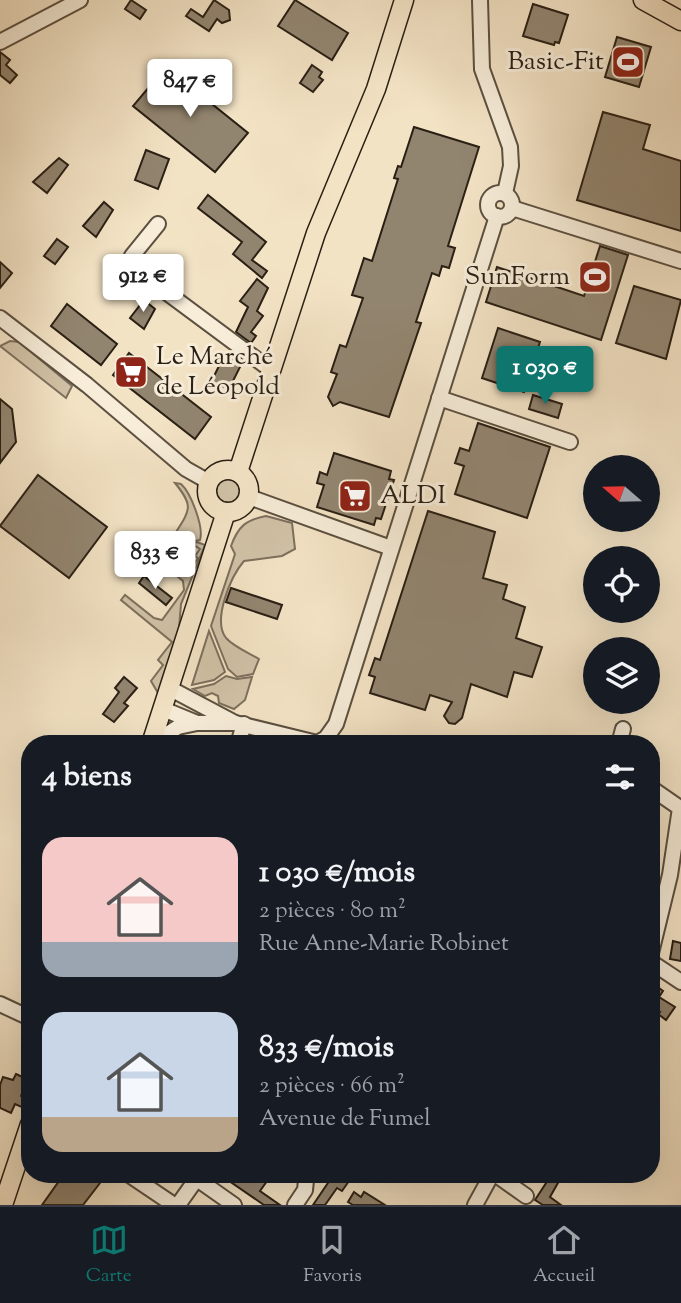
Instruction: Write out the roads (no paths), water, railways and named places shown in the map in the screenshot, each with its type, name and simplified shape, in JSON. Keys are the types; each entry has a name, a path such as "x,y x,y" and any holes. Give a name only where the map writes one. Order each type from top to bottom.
{"main road":[{"path":"643,0 681,21"},
{"path":"237,472 316,233 376,89 405,4"},
{"path":"224,470 237,472 249,485 249,497 240,509 226,512 210,502 209,482 224,470"},
{"path":"154,735 226,512"},
{"path":"4,1205 21,1152"}],"street":[{"path":"0,42 80,0"},
{"path":"480,0 482,69 510,147 511,166 505,193"},
{"path":"482,29 490,0"},
{"path":"497,193 505,193 510,198 512,208 508,214 497,216 489,208 489,201 497,193"},
{"path":"512,208 681,261"},
{"path":"328,735 335,724 497,216"},
{"path":"158,224 132,256 135,269 271,370"},
{"path":"0,318 87,384 186,469 209,482"},
{"path":"439,398 570,442"},
{"path":"249,497 391,548"},
{"path":"169,688 239,723 284,735"},
{"path":"163,709 197,723"},
{"path":"165,735 178,727 197,723 239,723"},
{"path":"238,735 239,723"},
{"path":"660,794 680,808 670,875 660,894"},
{"path":"660,968 681,982"},
{"path":"0,1004 21,1014"},
{"path":"142,1183 176,1205 193,1183"},
{"path":"206,1183 233,1205"},
{"path":"295,1205 305,1191 306,1183"},
{"path":"475,1205 488,1183"},
{"path":"506,1183 526,1196"}],"place":[{"name":"Basic-Fit","path":"628,62"},
{"name":"SunForm","path":"595,277"},
{"name":"Le Marché de Léopold","path":"131,372"},
{"name":"ALDI","path":"355,496"}]}
